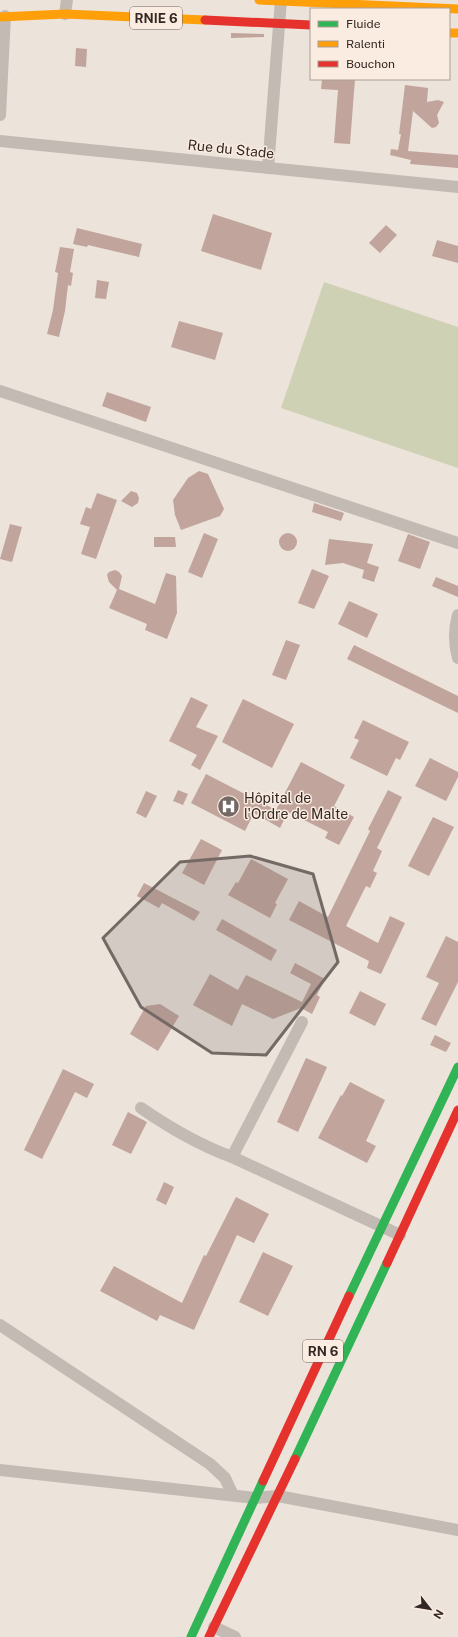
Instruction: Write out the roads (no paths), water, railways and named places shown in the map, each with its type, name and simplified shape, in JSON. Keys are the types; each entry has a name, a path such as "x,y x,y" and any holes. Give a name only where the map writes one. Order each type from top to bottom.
{"main road":[{"path":"258,0 438,8"},
{"name":"RNIE 6","path":"2,16 65,14 310,25"},
{"name":"RN 6","path":"191,1637 381,1226 458,1067"},
{"name":"RN 6","path":"212,1632 278,1496 458,1110"}],"street":[{"path":"65,14 67,0"},
{"path":"268,168 281,0"},
{"path":"0,115 2,16"},
{"name":"Rue du Stade","path":"0,141 458,187"},
{"path":"0,391 458,542"},
{"path":"458,615 455,624 455,648 458,658"},
{"path":"232,1157 302,1022"},
{"path":"141,1108 192,1140 400,1235"},
{"path":"0,1325 210,1464 225,1478 233,1495"},
{"path":"0,1470 255,1498 278,1496 458,1530"},
{"path":"212,1632 235,1637"}],"place":[{"name":"Hôpital de l'Ordre de Malte","path":"229,806"}]}
